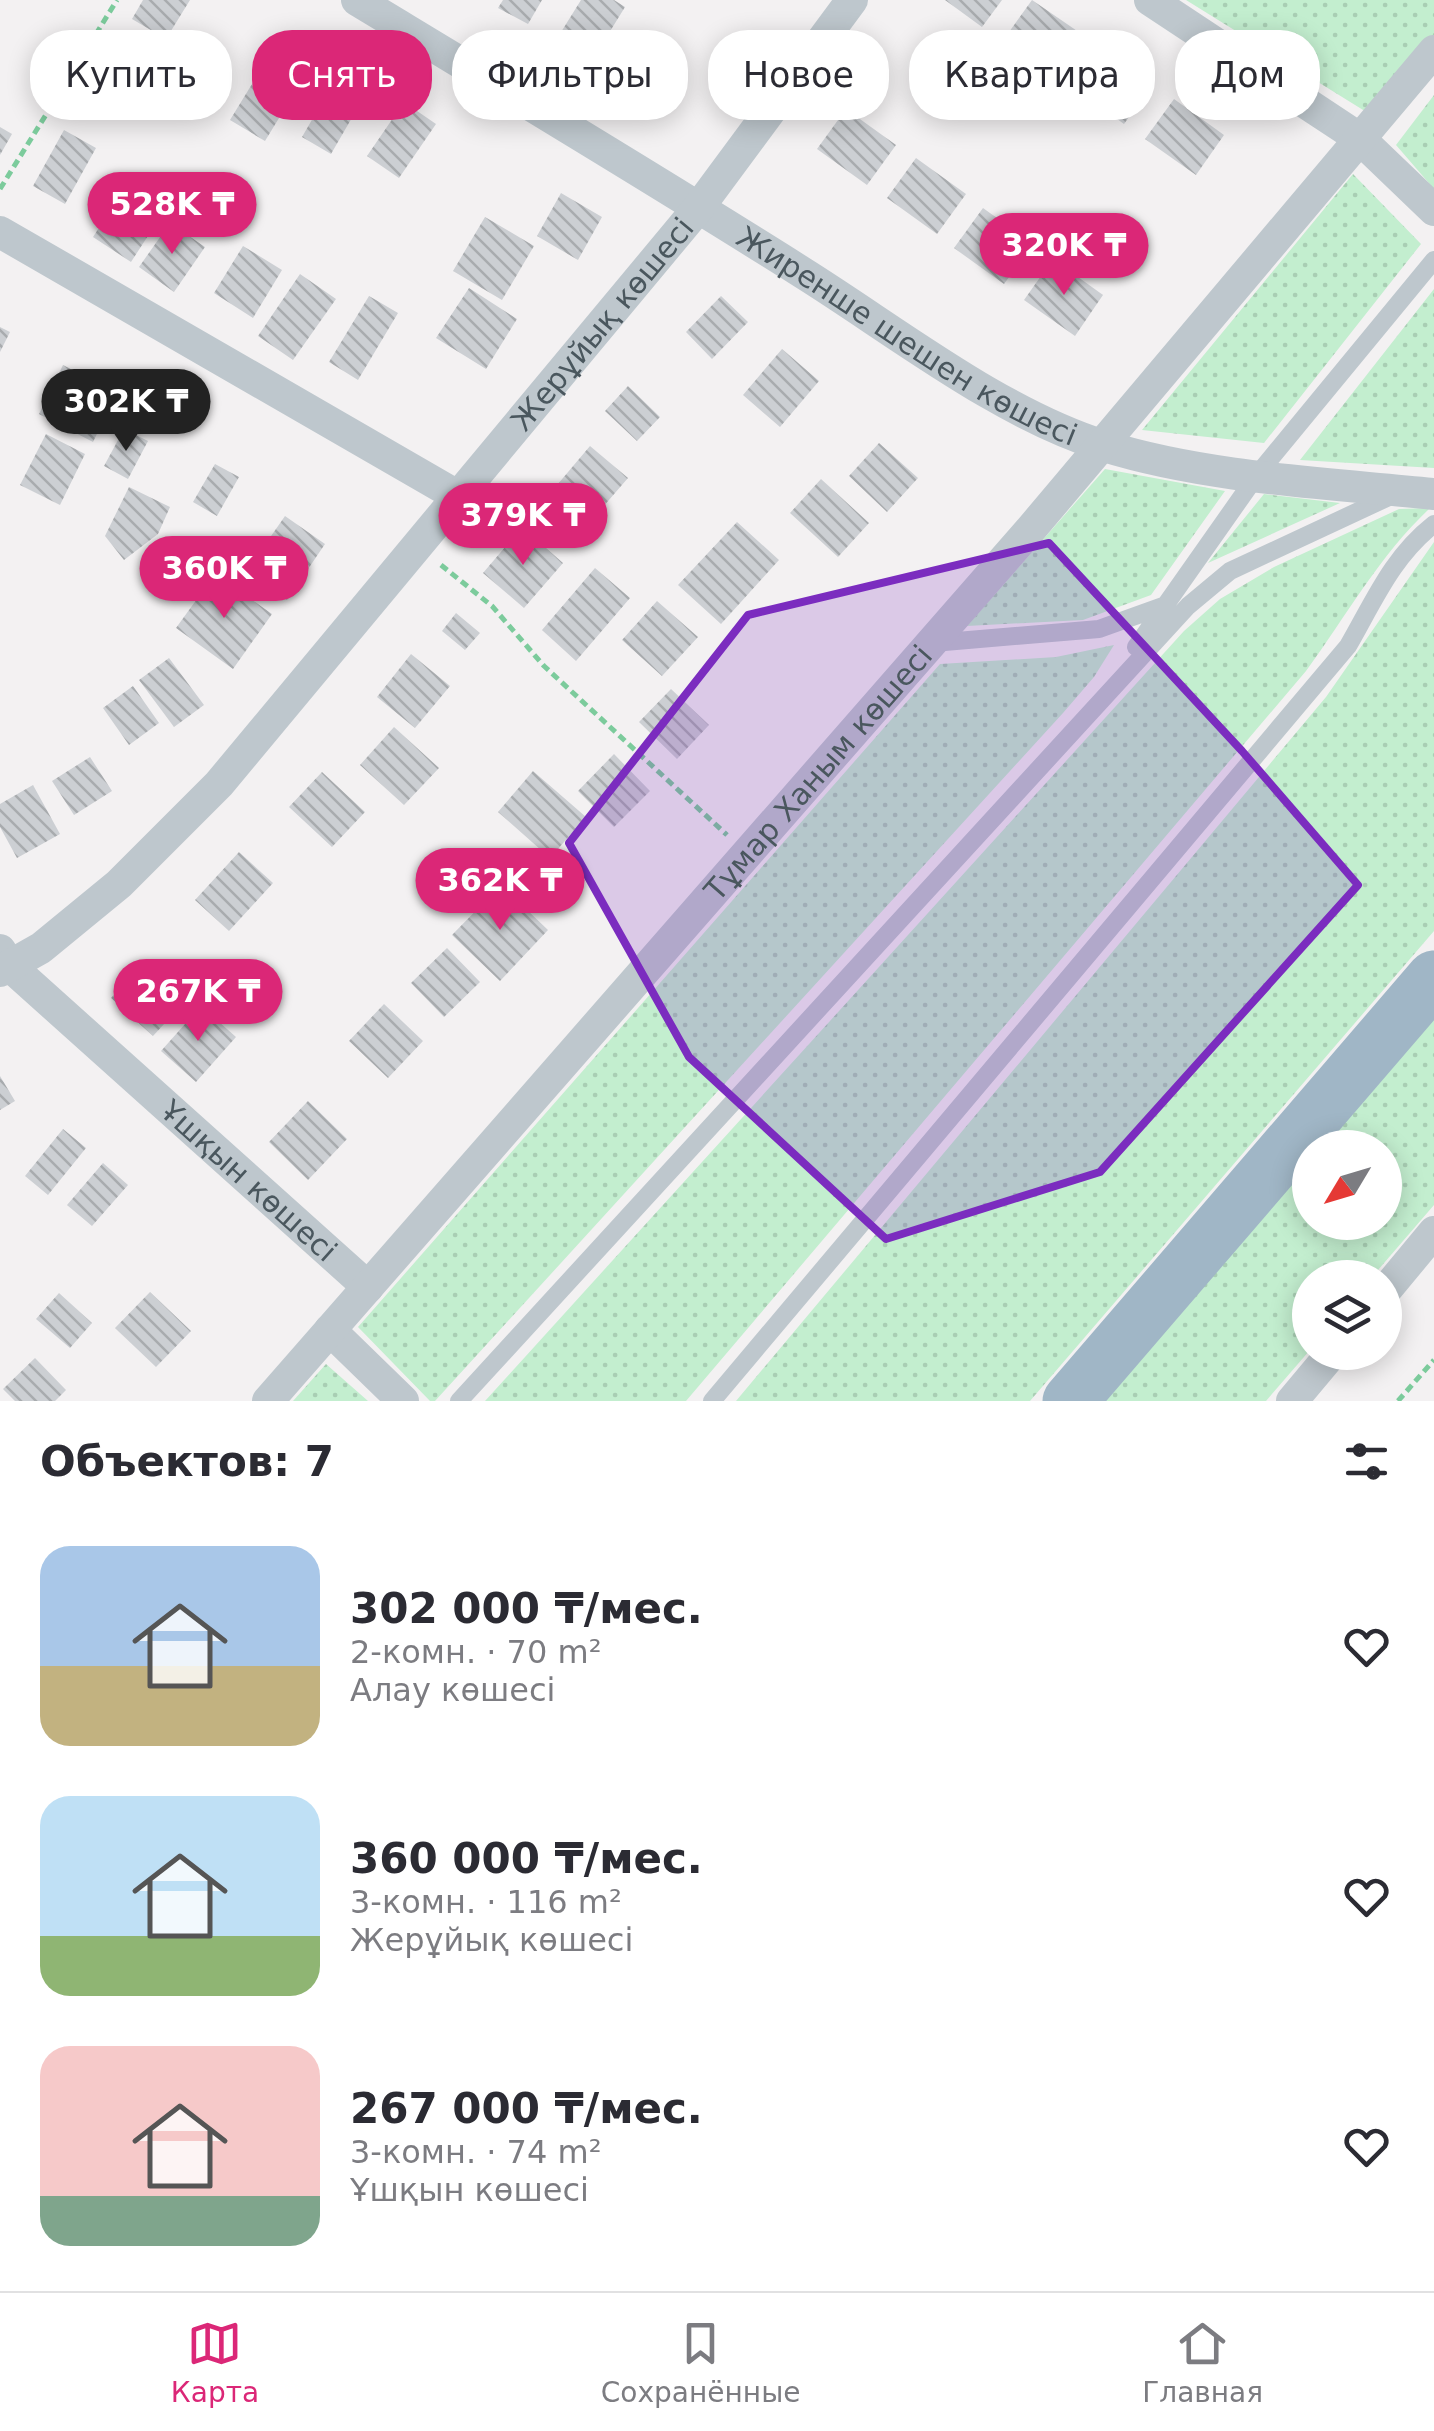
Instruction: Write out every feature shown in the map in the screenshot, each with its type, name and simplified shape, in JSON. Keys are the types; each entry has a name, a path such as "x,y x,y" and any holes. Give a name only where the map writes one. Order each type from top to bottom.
{"highway":[{"path":"1070,1401 1434,978"}],"street":[{"name":"Жиренше шешен көшесі","path":"357,0 699,207 1026,414 1103,446 1257,475 1418,492"},
{"name":"Жерұйық көшесі","path":"3,962 41,948 119,884 183,822 461,498 699,207 852,0"},
{"path":"1150,0 1358,138 1434,210"},
{"name":"Тұмар Ханым көшесі","path":"268,1401 1103,446 1434,51"},
{"path":"0,232 461,498"},
{"name":"Ұшқын көшесі","path":"3,962 368,1287"},
{"path":"1402,1271 1434,1232"},
{"path":"330,1330 404,1401"},
{"path":"1292,1401 1318,1370"}],"lane":[{"path":"1111,687 1162,607 1257,475 1434,260"},
{"path":"931,644 1100,629 1162,607 1230,571 1418,492"},
{"path":"712,1401 1348,646 1388,571 1412,541 1434,524"},
{"path":"459,1401 1111,687 1188,606 1230,571"}],"path":[{"path":"0,188 116,0"},
{"path":"419,547 492,606 544,666 748,854"},
{"path":"1398,1401 1434,1360"}],"highlighted area":[{"path":"1049,543 1242,751 1358,885 1100,1172 886,1239 689,1057 569,843 748,615"}],"green space":[{"path":"1186,0 1434,0 1434,51 1376,118 1320,83 1320,30 1234,30"},
{"path":"1434,95 1434,189 1396,145"},
{"path":"1353,174 1421,244 1264,443 1142,430"},
{"path":"1434,289 1434,468 1300,460"},
{"path":"1105,469 1225,491 1151,595 1083,620 967,626"},
{"path":"1264,494 1340,503 1208,563"},
{"path":"1430,508 1379,566 1306,671 686,1401 485,1401 1184,631 1220,599 1274,567 1399,509"},
{"path":"1434,542 1434,931 1030,1401 736,1401 1326,697"},
{"path":"1114,645 1094,677 1063,713 435,1401 430,1401 358,1327 940,664 1056,657"},
{"path":"1434,1016 1434,1205 1387,1260 1292,1260 1293,1370 1266,1401 1103,1401 1292,1182 1292,1240 1402,1240 1402,1130 1336,1130"},
{"path":"326,1364 368,1401 293,1401"}],"building":[{"path":"143,0 190,0 172,30 151,30 132,19"},
{"path":"503,0 542,0 528,24 498,8"},
{"path":"581,0 614,0 625,7 611,30 562,30"},
{"path":"945,0 1002,0 982,27"},
{"path":"1032,0 1076,30 1010,30"},
{"path":"252,84 252,120 278,120 265,141 230,120"},
{"path":"1174,99 1175,120 1203,120 1224,135 1196,175 1145,139"},
{"path":"312,120 351,120 331,154 302,137"},
{"path":"392,120 430,120 436,124 399,178 367,156"},
{"path":"838,120 861,120 896,145 867,185 817,149"},
{"path":"0,127 12,134 0,155"},
{"path":"64,130 96,148 65,204 33,186"},
{"path":"916,158 966,194 937,234 887,198"},
{"path":"130,180 168,205 131,262 93,237"},
{"path":"561,193 602,217 578,260 537,236"},
{"path":"983,208 1033,244 1004,284 954,248"},
{"path":"485,217 534,246 502,300 453,271"},
{"path":"170,223 205,247 174,292 139,267"},
{"path":"243,246 282,270 253,318 214,293"},
{"path":"1053,259 1103,295 1075,336 1024,300"},
{"path":"300,274 336,299 293,360 258,336"},
{"path":"469,288 517,319 486,369 436,338"},
{"path":"369,296 398,313 358,380 329,362"},
{"path":"721,296 748,322 712,359 686,332"},
{"path":"0,327 10,332 0,352"},
{"path":"782,349 819,381 780,427 743,395"},
{"path":"63,365 117,393 93,442 39,414"},
{"path":"628,386 660,417 637,441 605,411"},
{"path":"124,429 148,441 128,479 104,466"},
{"path":"46,434 85,454 60,505 20,485"},
{"path":"879,443 918,478 887,512 849,476"},
{"path":"590,446 628,478 589,523 552,491"},
{"path":"215,464 239,477 217,516 193,502"},
{"path":"821,479 869,523 838,557 790,513"},
{"path":"129,487 170,507 158,534 124,560 105,536"},
{"path":"285,516 325,544 287,600 246,572"},
{"path":"737,522 779,560 721,624 678,585"},
{"path":"522,527 563,563 524,608 483,573"},
{"path":"595,568 630,598 576,661 542,630"},
{"path":"215,574 272,614 233,669 176,628"},
{"path":"657,601 698,637 662,676 622,640"},
{"path":"456,613 480,633 465,650 442,631"},
{"path":"411,654 450,686 415,728 377,697"},
{"path":"169,658 204,705 174,727 139,680"},
{"path":"133,686 159,723 129,745 103,708"},
{"path":"671,689 709,725 677,759 639,722"},
{"path":"394,727 439,768 404,805 360,765"},
{"path":"614,754 650,791 614,827 578,791"},
{"path":"90,757 112,791 74,815 52,781"},
{"path":"533,771 586,817 550,858 498,812"},
{"path":"322,772 365,812 332,847 289,807"},
{"path":"33,785 60,834 17,858 0,827 0,804"},
{"path":"239,852 273,883 229,931 195,900"},
{"path":"501,885 548,930 500,981 452,935"},
{"path":"447,948 480,982 444,1017 411,983"},
{"path":"148,959 189,997 153,1036 111,998"},
{"path":"384,1004 423,1041 388,1078 349,1041"},
{"path":"201,1006 236,1037 196,1082 161,1051"},
{"path":"0,1076 15,1101 0,1110"},
{"path":"308,1101 347,1139 308,1180 269,1142"},
{"path":"63,1129 86,1148 48,1195 25,1176"},
{"path":"103,1163 128,1185 92,1226 67,1205"},
{"path":"150,1292 191,1331 156,1367 115,1328"},
{"path":"59,1293 92,1323 70,1348 36,1319"},
{"path":"35,1358 66,1390 55,1401 15,1401 3,1389"}]}
